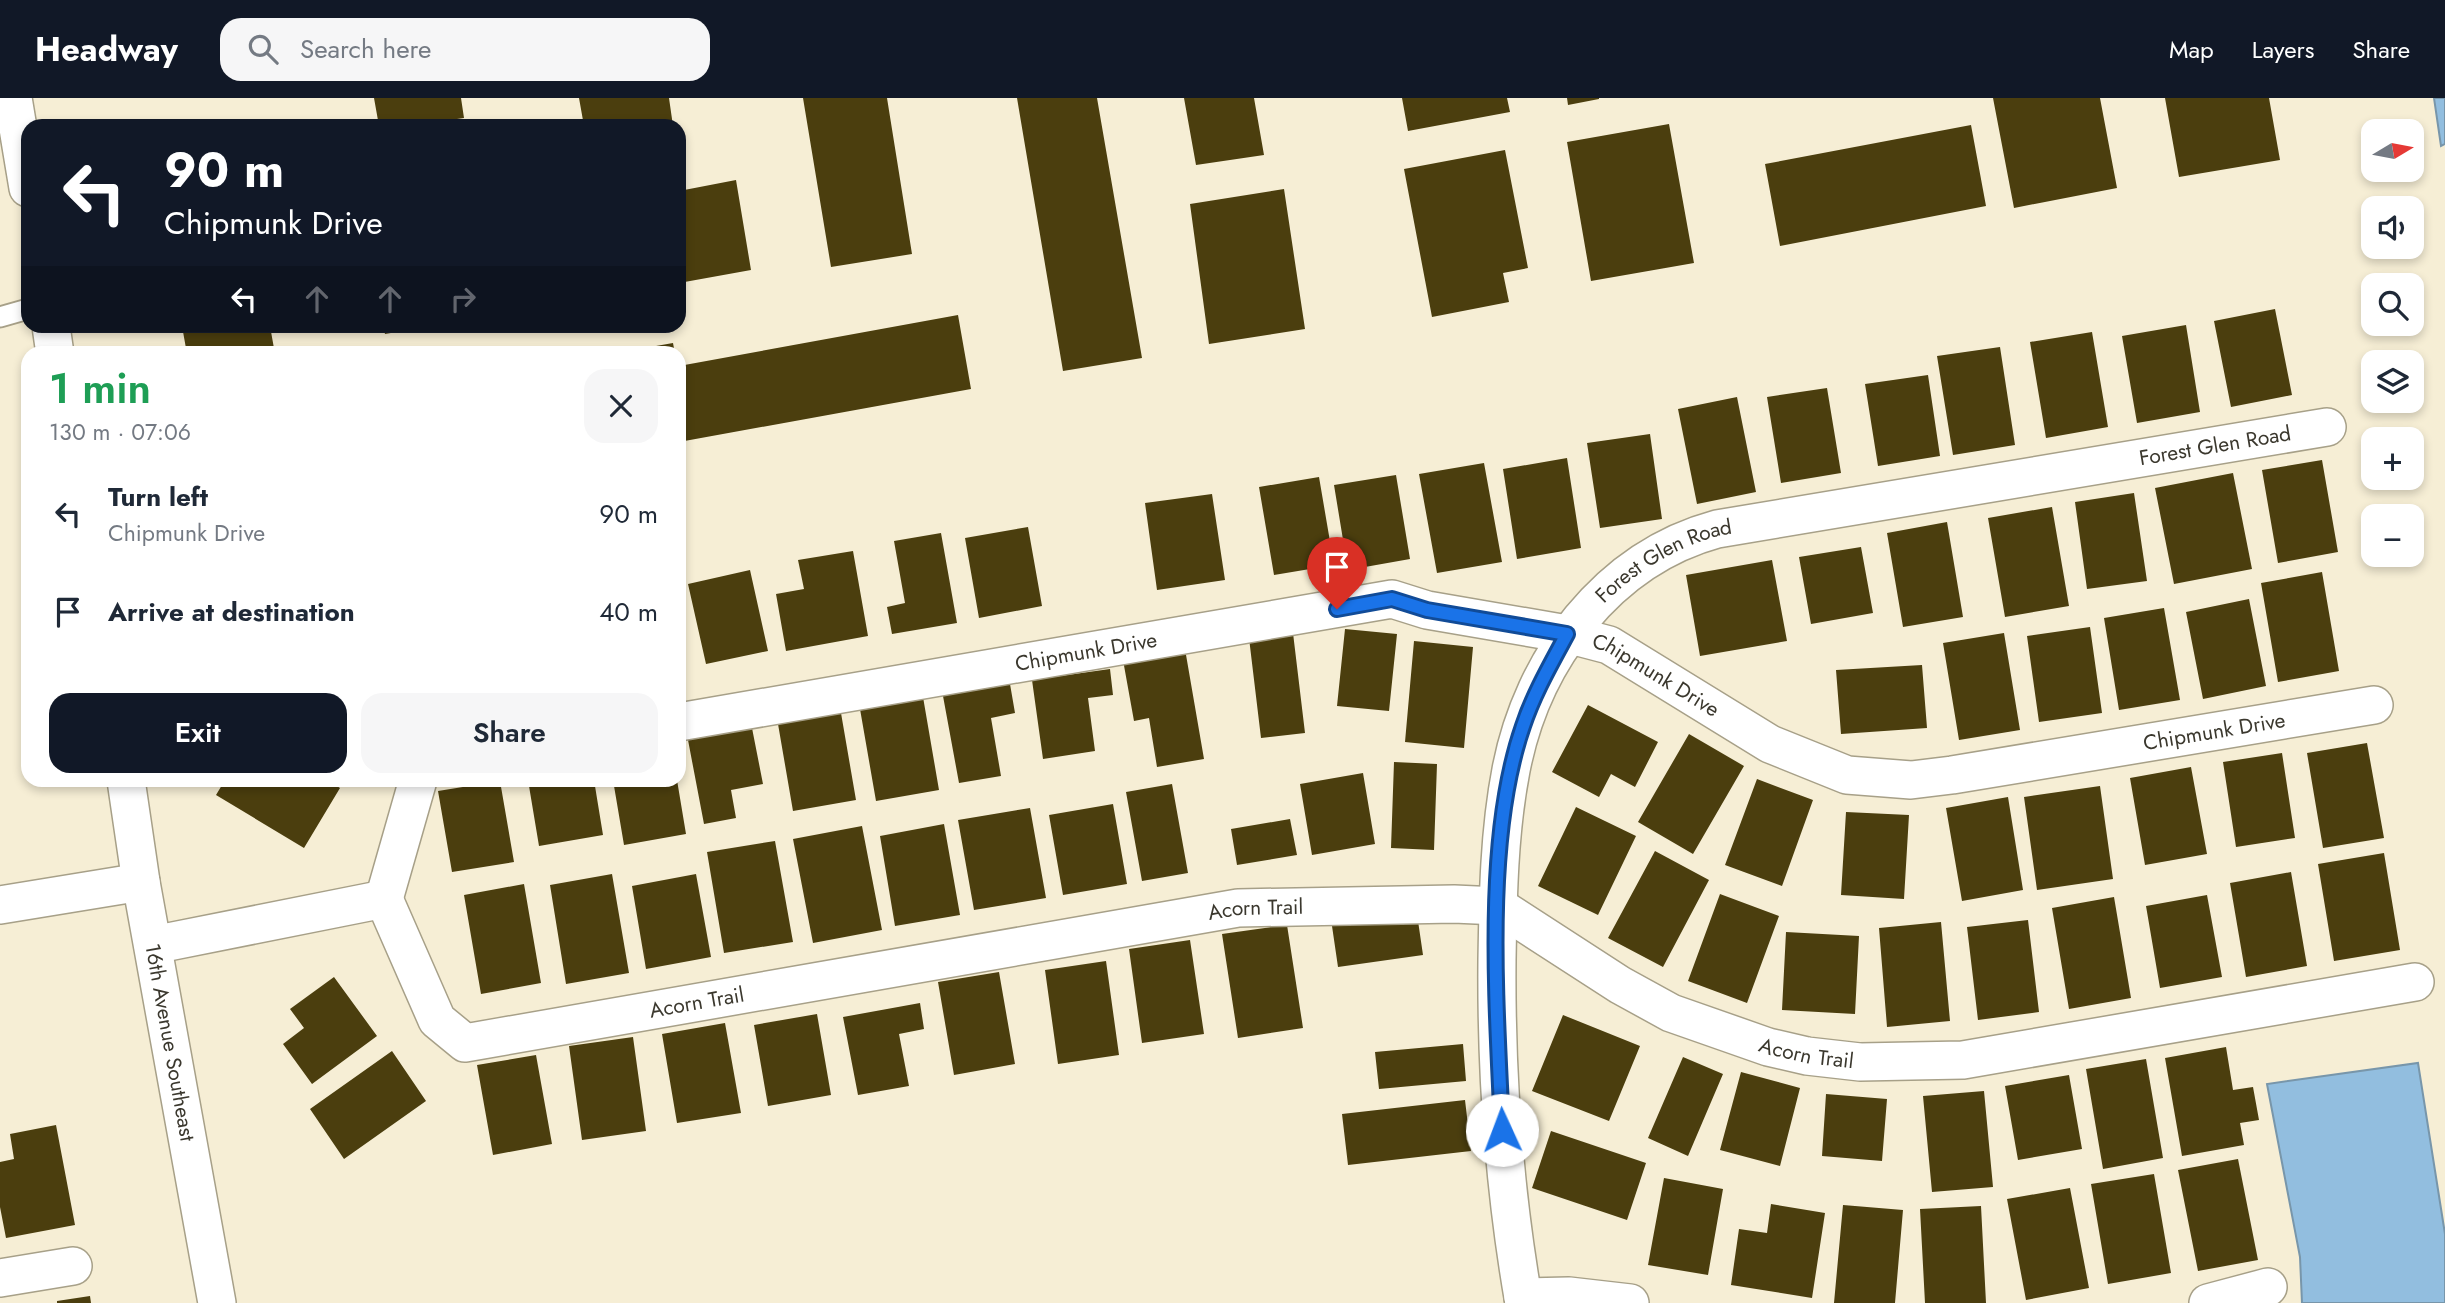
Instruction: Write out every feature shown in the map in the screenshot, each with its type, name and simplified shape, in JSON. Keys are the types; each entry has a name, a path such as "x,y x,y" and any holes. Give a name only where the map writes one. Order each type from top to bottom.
{"street":[{"path":"13,98 21,146"},
{"name":"Forest Glen Road","path":"1524,1300 1503,1156 1497,1002 1498,906 1511,769 1538,687 1567,634 1613,585 1637,565 1689,537 1717,529 2327,427"},
{"name":"Chipmunk Drive","path":"686,721 1392,599 1427,610 1567,634 1609,645 1770,744 1806,761 1847,775 1879,779 1952,775 2374,705"},
{"name":"16th Avenue Southeast","path":"127,787 141,881 217,1303"},
{"path":"153,945 384,899 416,787"},
{"path":"0,905 141,881"},
{"name":"Acorn Trail","path":"384,899 437,1020 466,1043 1238,908 1454,904 1498,906 1620,985 1671,1013 1768,1047 1807,1056 1860,1062 1908,1063 1985,1056 2415,982"},
{"path":"0,1278 74,1266"},
{"path":"2208,1303 2267,1287"},
{"path":"1524,1300 1569,1296 1630,1303"}],"lane":[{"path":"0,317 21,311"}],"water":[{"path":"2434,98 2445,98 2445,144 2441,146"},
{"path":"2418,1063 2445,1234 2445,1303 2302,1303 2300,1257 2267,1084"}],"building":[{"path":"374,98 461,98 464,118 457,119 378,119"},
{"path":"579,98 669,98 672,119 583,119"},
{"path":"803,98 887,98 912,254 831,267"},
{"path":"1017,98 1097,98 1142,358 1063,371"},
{"path":"1184,98 1254,98 1264,155 1196,165"},
{"path":"1402,98 1507,98 1510,112 1408,131"},
{"path":"1567,98 1599,98 1599,99 1568,105"},
{"path":"1993,98 2100,98 2117,188 2014,208"},
{"path":"2165,98 2269,98 2280,160 2179,177"},
{"path":"1669,124 1694,263 1591,281 1567,142"},
{"path":"1971,125 1986,206 1780,246 1765,164"},
{"path":"1505,150 1528,268 1503,273 1509,302 1432,317 1404,169"},
{"path":"736,180 751,270 686,282 686,190"},
{"path":"1284,189 1305,329 1209,344 1190,204"},
{"path":"2275,309 2292,395 2231,407 2214,321"},
{"path":"958,315 971,389 686,441 686,365"},
{"path":"2186,325 2200,412 2137,423 2122,336"},
{"path":"2092,332 2108,427 2046,438 2030,342"},
{"path":"183,333 271,333 274,346 186,346"},
{"path":"2000,347 2015,445 1953,455 1937,356"},
{"path":"1928,375 1940,456 1878,466 1865,384"},
{"path":"1827,388 1841,473 1781,483 1767,397"},
{"path":"1737,397 1756,492 1697,504 1678,409"},
{"path":"1650,434 1662,519 1600,528 1587,443"},
{"path":"1567,458 1581,548 1517,559 1503,469"},
{"path":"2322,460 2338,552 2278,563 2262,470"},
{"path":"1484,463 1502,562 1437,573 1419,474"},
{"path":"2233,473 2252,569 2174,584 2155,488"},
{"path":"1396,475 1410,559 1348,570 1334,485"},
{"path":"1319,477 1334,565 1274,575 1259,487"},
{"path":"2134,493 2147,581 2087,589 2075,502"},
{"path":"1212,494 1225,580 1157,590 1145,503"},
{"path":"2052,507 2069,606 2005,617 1988,518"},
{"path":"1947,522 1963,617 1903,627 1887,533"},
{"path":"1028,527 1042,606 979,618 965,538"},
{"path":"941,533 957,623 892,634 887,607 905,603 894,541"},
{"path":"1861,547 1873,613 1811,624 1799,557"},
{"path":"853,551 868,636 786,651 776,594 804,589 798,560"},
{"path":"1772,560 1787,641 1700,656 1686,575"},
{"path":"750,570 768,651 706,664 688,584"},
{"path":"2322,572 2339,671 2278,682 2261,583"},
{"path":"2249,599 2266,686 2203,699 2186,612"},
{"path":"2164,608 2180,700 2119,710 2104,618"},
{"path":"2090,627 2102,713 2039,722 2027,636"},
{"path":"1345,629 1397,634 1389,711 1337,706"},
{"path":"1293,633 1305,733 1261,738 1249,638"},
{"path":"2004,633 2020,730 1959,740 1943,643"},
{"path":"1414,641 1473,647 1464,748 1405,742"},
{"path":"1185,649 1204,759 1157,767 1149,718 1134,721 1123,660"},
{"path":"1922,665 1927,728 1841,734 1836,670"},
{"path":"1110,669 1113,695 1088,698 1095,751 1043,759 1032,680"},
{"path":"1010,684 1015,713 991,718 1001,776 959,783 943,696"},
{"path":"923,697 939,790 876,801 860,709"},
{"path":"1588,705 1658,742 1635,787 1611,774 1599,797 1552,772"},
{"path":"841,713 856,800 793,811 778,724"},
{"path":"752,728 763,784 731,790 736,818 704,824 688,740"},
{"path":"1689,734 1744,766 1693,854 1638,822"},
{"path":"2367,743 2384,838 2323,848 2307,753"},
{"path":"2282,753 2295,838 2236,847 2223,762"},
{"path":"1394,762 1437,764 1434,850 1391,848"},
{"path":"2191,767 2207,854 2145,865 2130,778"},
{"path":"1363,773 1375,844 1312,855 1300,784"},
{"path":"1757,779 1813,800 1782,886 1725,865"},
{"path":"1172,784 1188,873 1142,881 1126,792"},
{"path":"2100,786 2113,879 2037,890 2024,797"},
{"path":"221,787 340,788 304,848 216,795"},
{"path":"463,787 501,787 514,862 452,872 438,791"},
{"path":"529,787 595,787 603,835 539,846"},
{"path":"614,787 678,787 686,834 624,845"},
{"path":"2008,797 2023,890 1962,901 1946,808"},
{"path":"1113,804 1127,884 1063,895 1049,815"},
{"path":"1576,807 1636,836 1598,915 1538,886"},
{"path":"1030,808 1046,898 974,910 958,820"},
{"path":"1846,812 1909,815 1904,899 1841,895"},
{"path":"1290,819 1297,855 1237,865 1231,829"},
{"path":"944,824 960,915 895,926 880,836"},
{"path":"862,826 882,930 813,943 793,839"},
{"path":"775,841 793,942 724,953 707,852"},
{"path":"1655,851 1709,880 1663,967 1608,938"},
{"path":"2384,853 2400,950 2334,961 2318,864"},
{"path":"2291,872 2307,966 2246,977 2230,883"},
{"path":"612,874 629,973 566,984 550,885"},
{"path":"696,874 711,957 646,969 632,886"},
{"path":"524,884 541,983 481,994 464,895"},
{"path":"1720,894 1779,916 1747,1003 1688,981"},
{"path":"2207,895 2222,977 2160,988 2146,906"},
{"path":"2114,897 2131,998 2069,1009 2052,908"},
{"path":"1417,914 1423,955 1338,967 1332,926"},
{"path":"2028,920 2039,1012 1978,1020 1967,927"},
{"path":"1941,922 1950,1021 1887,1027 1879,928"},
{"path":"1287,925 1303,1028 1238,1038 1222,934"},
{"path":"1786,932 1859,936 1855,1014 1782,1010"},
{"path":"1190,940 1204,1034 1142,1043 1129,949"},
{"path":"1106,961 1119,1055 1058,1064 1045,970"},
{"path":"999,972 1015,1064 954,1075 938,982"},
{"path":"334,977 377,1036 312,1084 283,1044 304,1028 290,1009"},
{"path":"920,1003 924,1029 899,1034 909,1086 858,1095 843,1017"},
{"path":"817,1014 831,1095 768,1106 754,1025"},
{"path":"1563,1015 1640,1046 1609,1121 1532,1091"},
{"path":"725,1023 741,1113 677,1123 662,1034"},
{"path":"633,1037 646,1131 582,1140 569,1046"},
{"path":"1463,1044 1466,1081 1379,1089 1375,1052"},
{"path":"2226,1047 2233,1090 2253,1087 2259,1120 2240,1123 2244,1145 2182,1156 2165,1058"},
{"path":"392,1051 426,1101 344,1159 310,1109"},
{"path":"536,1055 552,1144 493,1155 477,1065"},
{"path":"1683,1057 1723,1074 1688,1156 1648,1138"},
{"path":"2146,1059 2163,1158 2103,1169 2086,1069"},
{"path":"1741,1072 1800,1088 1780,1166 1720,1150"},
{"path":"2069,1075 2082,1149 2018,1160 2005,1086"},
{"path":"1984,1091 1993,1187 1932,1192 1923,1096"},
{"path":"1826,1094 1887,1099 1882,1161 1822,1156"},
{"path":"1465,1100 1471,1151 1348,1165 1342,1114"},
{"path":"56,1125 75,1225 6,1238 0,1207 0,1162 14,1159 10,1134"},
{"path":"1551,1131 1646,1163 1627,1220 1532,1188"},
{"path":"2238,1159 2258,1260 2198,1271 2178,1170"},
{"path":"2154,1174 2171,1273 2108,1284 2091,1184"},
{"path":"1664,1178 1723,1189 1708,1275 1648,1265"},
{"path":"2070,1188 2089,1288 2026,1300 2007,1199"},
{"path":"1771,1204 1825,1213 1812,1298 1731,1285 1739,1229 1767,1233"},
{"path":"1843,1205 1903,1210 1895,1303 1834,1303"},
{"path":"1981,1206 1986,1303 1925,1303 1920,1209"},
{"path":"90,1296 91,1303 57,1303 57,1301"}],"route":[{"path":"1337,609 1392,599 1427,610 1567,634 1538,687 1511,769 1500,860 1498,906 1497,1002 1502,1130"}]}
